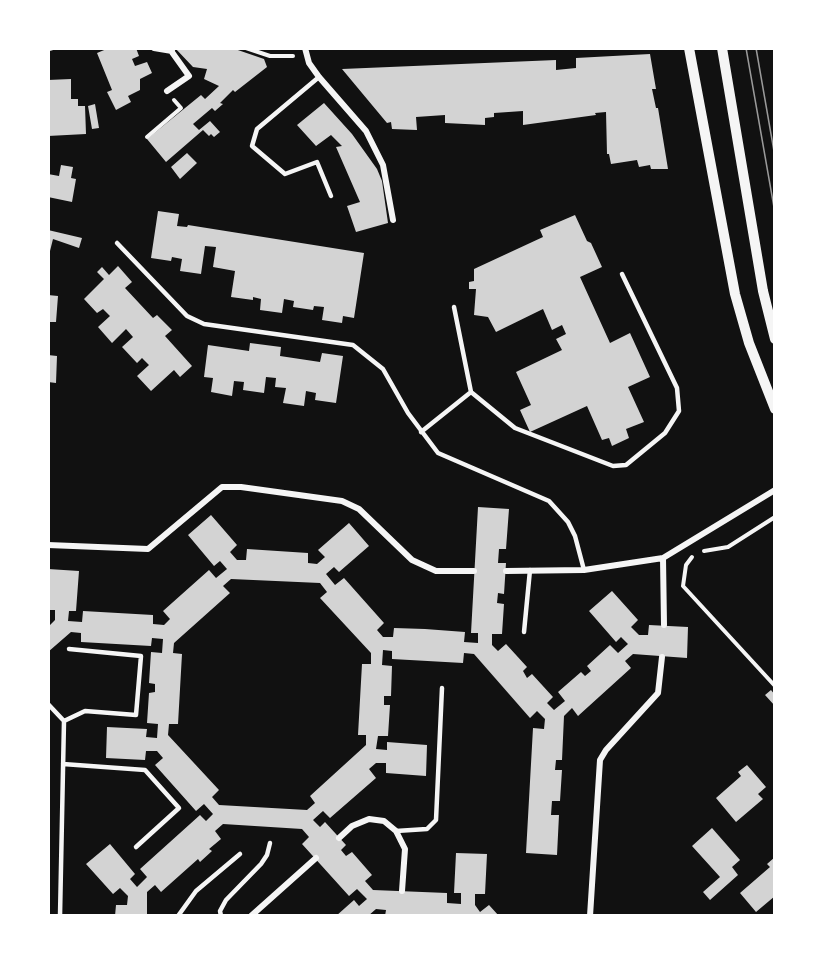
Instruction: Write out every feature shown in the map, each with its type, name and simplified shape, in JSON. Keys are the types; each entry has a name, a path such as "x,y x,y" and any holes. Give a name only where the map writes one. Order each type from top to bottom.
{"street":[{"path":"154,48 171,50 189,76 167,91"},
{"path":"689,48 735,294 749,343 775,409"},
{"path":"722,48 763,291 775,339"},
{"path":"305,52 319,77 366,131 382,165 393,219"},
{"path":"48,545 148,549 222,488 241,487 342,501 359,509 412,560 436,571 474,571"},
{"path":"506,571 584,570 663,558 775,490"},
{"path":"663,558 664,625"},
{"path":"591,916 600,760 606,750 658,693 662,657"},
{"path":"339,838 352,826 369,819 384,821 396,831 405,849 402,891"},
{"path":"251,916 316,858"}],"lane":[{"path":"319,77 257,129 252,146 285,174 317,162 331,196"},
{"path":"117,243 187,316 204,324 353,345 383,369 408,413 438,453 549,501 568,522 575,536 584,570"},
{"path":"454,307 471,392 515,428 614,466 626,465 665,433 679,411 677,388 622,274"},
{"path":"421,432 471,392"},
{"path":"524,632 530,570"},
{"path":"64,722 85,711 136,715 141,656 69,650"},
{"path":"396,831 428,829 436,820 442,688"},
{"path":"48,704 64,722 60,916"},
{"path":"63,764 145,770 179,808 136,847"},
{"path":"221,916 220,911 226,900 261,864 267,855 270,843"},
{"path":"178,916 196,891 240,854"}],"path":[{"path":"246,48 270,56 288,57 305,52"},
{"path":"147,138 181,108 167,91"},
{"path":"775,517 728,547 706,550 693,556 686,565 683,586 775,686"}],"building":[{"path":"109,48 136,48 139,56 132,59 135,66 147,62 152,73 140,79 140,90 128,96 131,102 116,110 107,92 112,90 97,53"},
{"path":"175,48 232,48 264,59 267,67 235,92 233,90 215,111 212,108 193,124 199,130 210,121 220,132 214,137 211,134 209,136 203,130 166,162 147,139 201,95 205,99 219,86 204,79 207,69 193,67"},
{"path":"650,54 656,89 652,89 656,108 658,108 668,169 651,169 650,165 639,167 637,160 611,164 609,154 607,154 606,112 523,125 523,111 494,113 494,117 485,118 485,125 445,123 445,115 416,117 417,130 392,129 391,122 387,123 342,69 556,60 556,70 576,68 576,58"},
{"path":"71,79 71,99 78,99 78,106 85,106 86,134 48,136 48,80"},
{"path":"324,103 352,134 377,169 382,181 388,223 356,232 347,206 360,202 336,147 342,146 331,135 316,146 297,125"},
{"path":"95,104 99,128 92,129 88,106"},
{"path":"187,153 197,163 180,179 171,167"},
{"path":"61,165 73,167 71,178 76,179 72,202 48,197 48,174 59,176"},
{"path":"158,211 179,214 177,226 187,227 188,225 364,253 354,318 343,316 342,323 322,320 324,307 314,306 313,310 293,307 294,301 284,299 282,313 260,310 261,299 231,297 235,271 213,267 216,247 205,246 201,274 180,271 182,259 172,257 171,261 151,258"},
{"path":"575,215 602,267 580,277 610,343 630,333 650,377 628,387 644,422 626,429 629,438 612,446 609,438 602,440 587,406 530,432 520,410 531,405 516,372 562,350 556,339 566,334 562,325 552,330 543,309 496,332 488,317 474,315 476,289 469,289 469,282 474,281 474,269 543,237 540,230"},
{"path":"48,230 82,238 79,248 53,239 48,259"},
{"path":"118,266 132,282 125,288 153,318 157,315 172,330 165,336 192,366 180,377 174,370 151,391 137,376 149,365 142,358 137,363 122,347 133,337 126,329 112,343 98,327 110,316 103,309 97,313 84,299 104,279 97,272 102,267 109,275"},
{"path":"48,295 58,296 56,322 48,322"},
{"path":"250,343 281,347 280,356 320,362 322,353 343,356 336,403 315,400 316,393 306,391 304,406 283,403 286,388 275,387 276,378 266,377 264,393 243,390 244,382 234,381 232,396 211,392 213,378 204,377 208,345 249,351"},
{"path":"48,355 57,356 56,383 48,382"},
{"path":"478,507 509,509 506,549 499,549 498,563 506,563 504,594 498,593 497,603 504,604 502,634 492,634 492,645 498,651 506,644 527,667 523,671 527,678 532,674 553,697 547,703 554,710 565,701 558,692 581,672 585,676 591,671 587,666 610,645 618,653 628,644 621,637 616,642 589,611 612,591 638,620 631,627 639,635 648,635 649,625 688,627 687,658 633,654 625,661 631,668 578,716 572,708 564,716 562,760 556,760 555,770 562,770 560,801 552,801 551,815 559,815 557,855 526,853 533,728 544,729 545,719 537,711 530,718 474,654 464,653 463,663 392,659 392,651 383,650 382,665 392,666 391,696 384,696 384,705 390,705 388,736 378,736 376,749 387,750 387,742 427,745 426,776 386,773 386,763 376,763 369,769 376,778 330,818 323,811 313,820 320,827 325,822 346,845 341,850 346,856 352,852 372,875 365,881 373,890 447,893 447,903 461,904 461,893 454,893 456,853 487,854 485,894 475,894 475,905 480,912 489,905 499,916 447,914 447,916 385,916 386,910 376,909 368,916 336,916 354,900 359,906 367,899 357,889 349,896 302,844 309,837 302,829 223,824 215,831 221,839 209,849 212,851 200,862 198,859 161,892 155,885 147,892 147,916 115,916 116,905 127,905 128,896 120,888 113,894 86,864 110,844 135,874 130,879 137,887 147,877 140,869 200,815 206,821 213,814 204,804 196,811 155,765 163,758 157,751 146,751 145,760 106,758 107,727 147,729 146,737 157,738 158,724 147,723 149,693 155,692 155,684 149,683 151,652 162,653 163,639 152,638 151,646 81,642 81,633 71,632 48,652 48,627 55,620 55,610 48,610 48,569 79,571 76,611 69,611 68,621 82,622 83,611 153,615 153,624 164,625 170,619 163,611 209,570 216,578 227,569 220,561 214,566 188,535 211,515 237,545 230,552 237,560 246,560 247,549 308,553 308,563 317,564 325,557 318,550 349,523 369,546 339,572 334,567 326,574 335,585 344,578 384,623 377,630 383,637 393,637 394,628 425,629 465,632 464,642 478,643 478,633 471,633","holes":["231,579 320,583 327,592 320,598 371,653 371,664 362,664 358,735 366,735 366,745 310,796 315,803 307,810 219,805 212,797 219,790 168,735 169,724 178,724 182,654 173,653 174,643 230,593 223,586"]},
{"path":"771,690 775,695 775,706 765,695"},
{"path":"747,765 766,787 758,794 763,799 736,822 716,798 741,776 738,772"},
{"path":"712,828 740,860 732,867 738,875 710,900 703,892 720,877 692,846"},
{"path":"775,857 775,896 756,912 740,893 770,867 767,864"}],"tram line":[{"path":"746,48 775,213"},
{"path":"756,48 775,157"}]}
